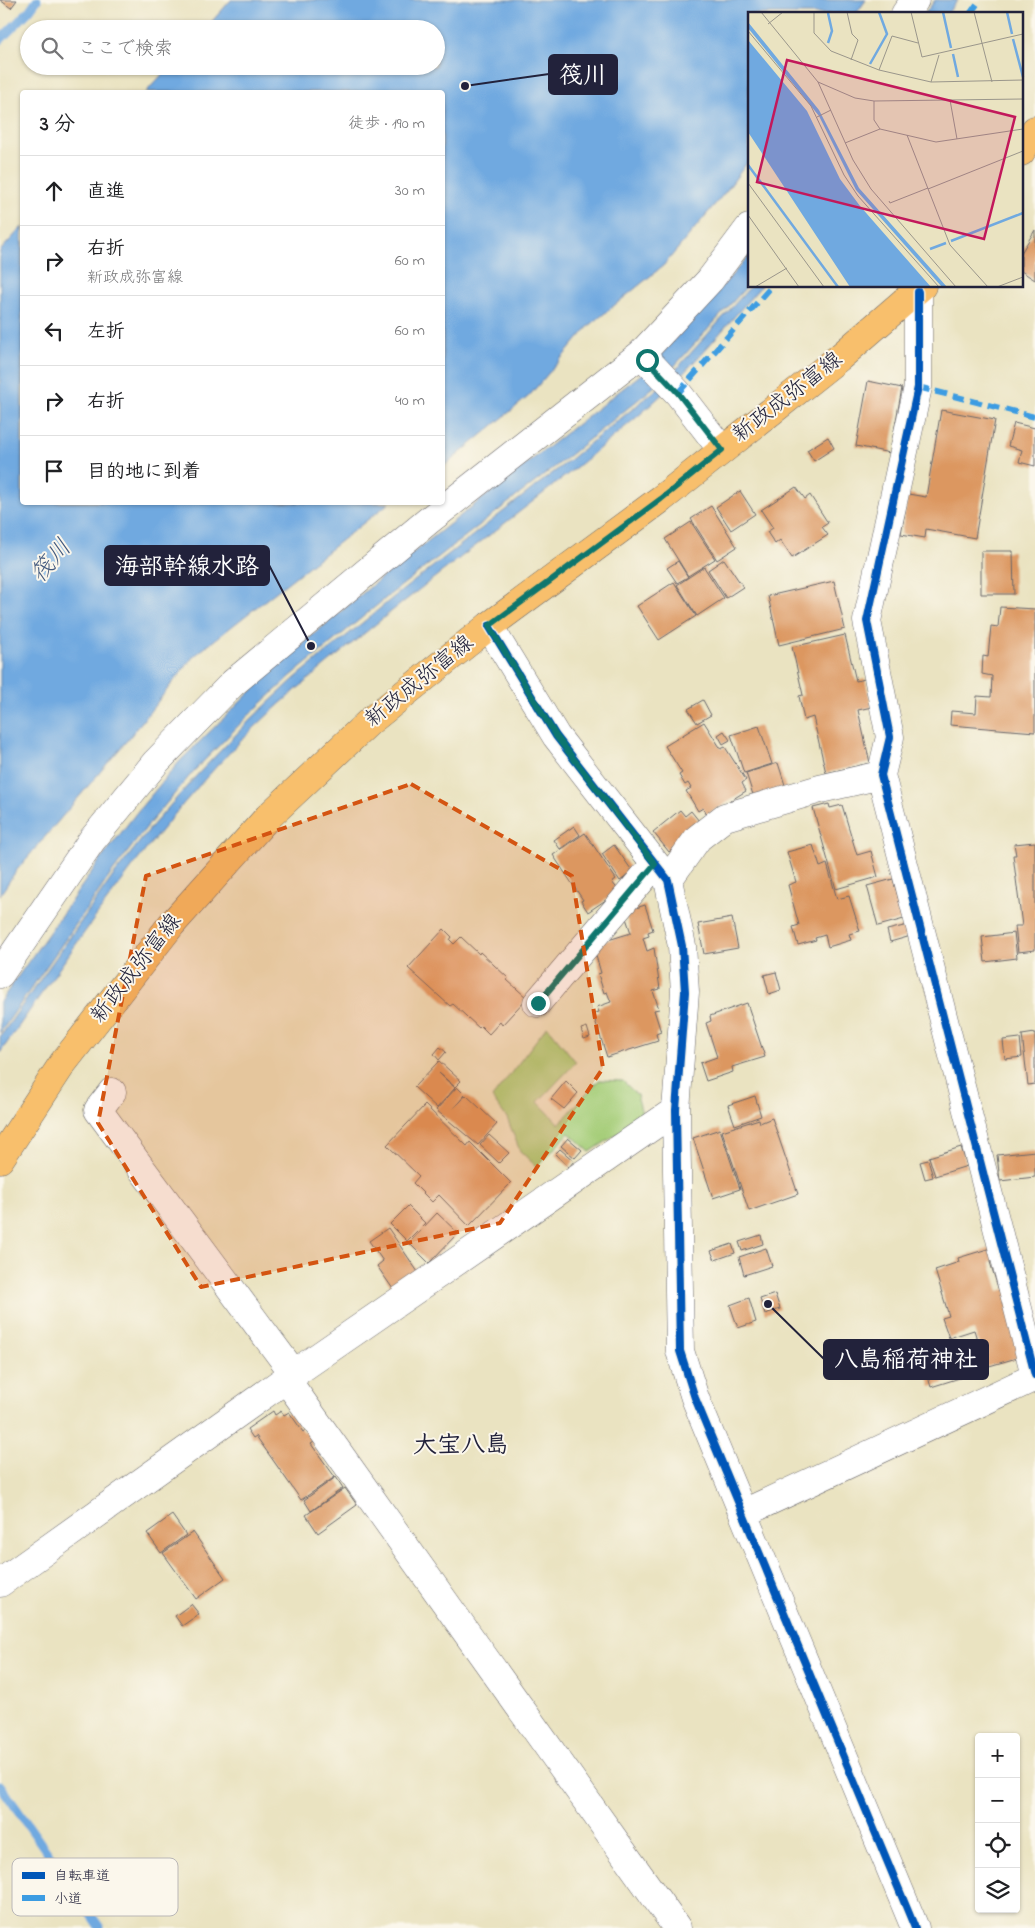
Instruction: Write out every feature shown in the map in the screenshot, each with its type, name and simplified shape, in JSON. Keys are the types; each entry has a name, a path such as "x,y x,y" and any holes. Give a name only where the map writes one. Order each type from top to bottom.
{"main road":[{"path":"1022,150 1035,130"},
{"name":"新政成弥富線","path":"0,1159 63,1063 171,925 268,817 369,722 489,626 661,499 840,357 920,289"}],"street":[{"path":"906,12 915,0"},
{"path":"0,974 92,840 156,762 233,683 428,521 644,357 710,280 748,229"},
{"path":"744,1513 1035,1376 881,775 890,737 867,621 918,387 920,289"},
{"path":"644,357 678,393 722,450"},
{"path":"489,626 556,736 661,872 682,946 685,992 676,1110 680,1351 695,1398 915,1928"},
{"path":"538,1003 661,872 698,838 725,817 820,789 881,775"},
{"path":"112,1092 98,1110 290,1377 678,1928"},
{"path":"0,1584 290,1377 676,1110"}],"highlighted area":[{"path":"411,784 572,876 603,1068 500,1223 201,1287 98,1123 146,876"}],"green space":[{"path":"547,1026 576,1062 538,1102 559,1124 599,1080 623,1081 637,1095 643,1117 590,1152 569,1133 537,1167 520,1151 507,1118 492,1098"}],"water":[{"path":"231,0 866,0 857,12 748,12 748,161 727,190 664,265 589,326 529,396 445,465 445,90 148,90 162,75 445,75 445,20 213,20"},
{"path":"935,0 958,0 949,12 926,12"},
{"path":"20,229 20,505 386,505 193,657 129,738 16,871 0,895 0,251"},
{"path":"748,257 748,285 660,382 565,459 392,593 291,676 247,717 193,772 149,824 111,874 0,1033 0,1002 98,863 137,812 180,761 282,661 381,578 649,368"},
{"path":"749,288 759,288 670,387 637,417 603,446 355,641 255,727 218,764 151,843 120,884 0,1053 0,1037 113,876 152,826 197,775 250,720 294,679 395,596 662,385"}],"building":[{"path":"0,0 17,0 11,8"},
{"path":"1035,230 1035,280 1022,272 1022,251"},
{"path":"868,381 902,388 890,453 856,446"},
{"path":"941,410 995,420 975,538 926,529 925,538 901,534 908,494 926,497"},
{"path":"1014,423 1035,428 1035,466 1019,462 1022,450 1008,446"},
{"path":"828,437 834,448 814,461 807,450"},
{"path":"796,487 805,499 810,495 828,523 822,527 828,535 792,558 780,540 775,544 767,532 773,528 761,510"},
{"path":"740,491 755,514 731,530 716,507"},
{"path":"711,506 737,547 717,560 691,519"},
{"path":"691,522 715,559 688,576 665,539"},
{"path":"981,551 1013,551 1014,594 981,594"},
{"path":"724,559 743,587 726,598 708,570"},
{"path":"678,561 688,577 677,583 667,568"},
{"path":"704,567 724,598 697,616 677,585"},
{"path":"834,581 845,629 779,645 768,596"},
{"path":"674,582 696,616 659,640 637,606"},
{"path":"1000,607 1035,609 1035,732 950,725 951,711 976,713 977,696 991,697 992,676 982,674 983,656 988,657 991,626 998,627"},
{"path":"845,635 856,681 865,679 872,707 858,710 870,763 826,773 813,717 804,720 799,696 803,695 792,647"},
{"path":"703,700 711,715 697,723 688,709"},
{"path":"704,722 721,749 725,747 746,780 742,783 746,791 707,815 703,808 698,811 686,791 691,788 688,783 685,785 679,775 682,773 665,746"},
{"path":"759,726 772,764 744,773 731,735"},
{"path":"724,731 730,740 723,744 718,735"},
{"path":"778,763 786,788 754,798 746,773"},
{"path":"829,804 830,808 842,805 857,855 871,851 878,877 836,889 813,808"},
{"path":"680,810 685,816 691,811 699,821 696,829 669,852 653,832"},
{"path":"574,826 580,835 560,849 554,840"},
{"path":"585,833 616,879 612,882 619,891 588,912 581,901 583,900 553,855"},
{"path":"1035,842 1035,950 1018,952 1015,926 1022,926 1013,855 1016,855 1014,844"},
{"path":"614,845 633,872 620,881 602,854"},
{"path":"813,845 820,867 827,864 837,899 849,896 860,931 849,934 851,940 828,947 825,935 815,938 816,940 798,945 793,927 799,925 788,885 796,882 787,852"},
{"path":"893,879 904,919 878,926 867,886"},
{"path":"645,905 653,930 648,932 649,936 643,938 647,951 654,948 660,989 653,991 659,1009 654,1010 661,1032 656,1034 658,1041 607,1057 593,1014 599,1012 597,1007 611,1002 607,992 604,993 598,974 601,973 594,949 595,944 631,933 624,912"},
{"path":"732,918 738,948 704,954 698,924"},
{"path":"908,925 911,936 890,942 887,930"},
{"path":"444,929 452,937 450,940 454,944 461,937 479,954 480,952 527,998 502,1025 500,1022 489,1034 481,1026 479,1028 453,1004 450,1006 408,968"},
{"path":"1014,933 1017,958 985,962 982,937"},
{"path":"776,972 781,990 769,994 764,975"},
{"path":"747,1003 765,1057 732,1067 733,1072 706,1081 700,1063 717,1057 706,1023 711,1021 710,1016"},
{"path":"587,1027 590,1037 584,1039 581,1029"},
{"path":"1035,1033 1035,1084 1028,1085 1022,1035"},
{"path":"1020,1038 1022,1057 1005,1059 1003,1040"},
{"path":"440,1047 446,1052 439,1060 434,1054"},
{"path":"439,1061 461,1081 455,1087 439,1073 455,1088 437,1108 414,1087"},
{"path":"566,1081 578,1093 564,1109 551,1099"},
{"path":"457,1087 465,1095 453,1109 466,1095 497,1124 478,1145 436,1110"},
{"path":"755,1096 761,1116 735,1125 728,1105"},
{"path":"425,1105 467,1146 470,1142 511,1183 469,1226 439,1195 432,1202 413,1183 419,1176 387,1145"},
{"path":"772,1118 798,1194 749,1211 722,1131 759,1119 760,1123"},
{"path":"720,1129 740,1189 713,1198 693,1138"},
{"path":"489,1135 509,1153 499,1163 480,1145"},
{"path":"568,1138 582,1150 575,1158 561,1146"},
{"path":"961,1147 967,1166 935,1176 929,1157"},
{"path":"560,1149 574,1161 569,1167 555,1154"},
{"path":"1035,1151 1035,1177 1000,1181 997,1155"},
{"path":"928,1160 933,1177 925,1179 920,1162"},
{"path":"408,1206 425,1223 407,1241 390,1224"},
{"path":"437,1213 458,1233 429,1263 409,1243"},
{"path":"388,1228 418,1272 393,1289 377,1266 383,1261 369,1241"},
{"path":"761,1235 763,1244 742,1251 739,1242"},
{"path":"732,1244 735,1253 715,1260 711,1251"},
{"path":"994,1247 998,1259 990,1262 999,1291 1008,1288 1020,1357 986,1367 974,1330 949,1338 942,1318 949,1316 935,1270 959,1262 958,1258"},
{"path":"766,1248 772,1266 744,1275 739,1257"},
{"path":"775,1294 780,1309 765,1314 760,1299"},
{"path":"749,1298 756,1322 738,1328 730,1305"},
{"path":"958,1349 966,1376 931,1387 923,1361"},
{"path":"273,1411 275,1415 281,1411 284,1415 289,1412 303,1432 306,1430 314,1442 311,1444 335,1477 301,1500 256,1436 253,1438 247,1429"},
{"path":"336,1477 343,1488 311,1511 304,1500"},
{"path":"345,1488 357,1505 318,1533 306,1515"},
{"path":"172,1515 186,1535 161,1553 147,1533"},
{"path":"193,1532 225,1578 196,1599 163,1553"},
{"path":"191,1604 199,1614 182,1626 175,1616"}],"waterway":[{"path":"0,40 29,11 37,0"},
{"path":"0,1785 51,1858"},
{"path":"92,1916 100,1928"}],"marked path":[{"path":"971,12 980,0"},
{"path":"678,393 770,288"},
{"path":"918,387 1035,417"}],"cycle path":[{"path":"918,292 918,387 867,621 890,737 881,775 1035,1375"},
{"path":"489,626 556,736 668,880 682,946 685,992 676,1110 680,1351 695,1398 915,1928"}],"place":[{"name":"筏川","path":"465,86"},
{"name":"海部幹線水路","path":"311,646"},
{"name":"八島稲荷神社","path":"768,1304"}],"district":[{"name":"大宝八島","path":"461,1446"}],"route":[{"path":"538,1003 655,864 556,736 489,626 661,499 722,450 678,393 647,360"}]}
